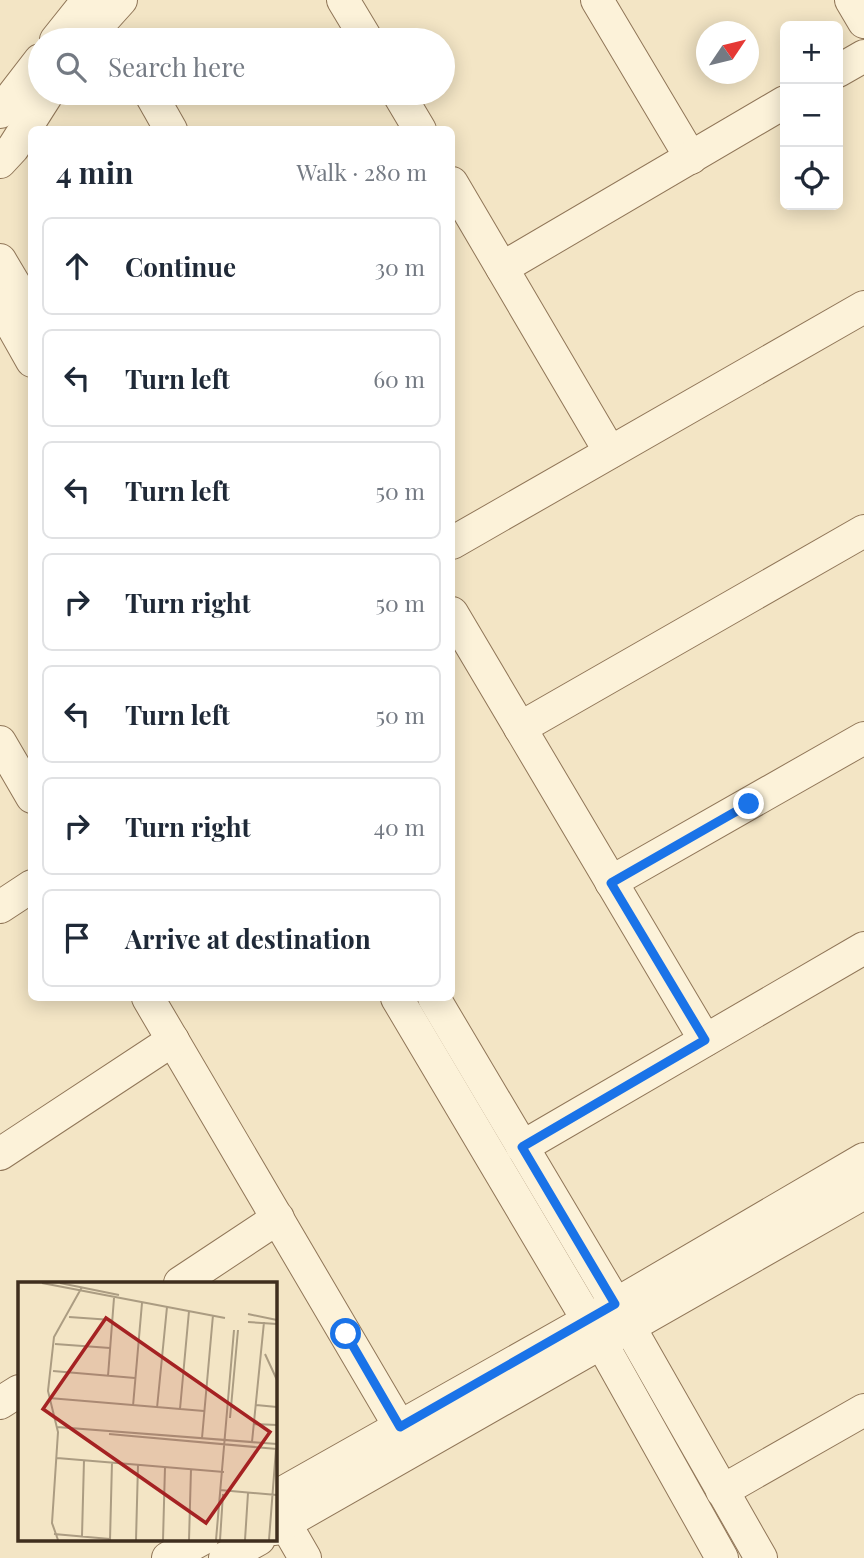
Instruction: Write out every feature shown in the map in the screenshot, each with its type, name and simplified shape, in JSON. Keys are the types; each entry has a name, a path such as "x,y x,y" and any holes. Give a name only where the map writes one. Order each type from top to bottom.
{"street":[{"path":"343,0 360,28"},
{"path":"597,0 691,158"},
{"path":"851,0 864,22"},
{"path":"77,28 106,11"},
{"path":"94,28 106,11"},
{"path":"843,68 864,56"},
{"path":"0,112 28,76"},
{"path":"0,162 13,148 40,105"},
{"path":"157,105 169,126"},
{"path":"405,105 418,126"},
{"path":"502,268 780,105"},
{"path":"455,188 610,452"},
{"path":"0,260 28,307"},
{"path":"0,304 28,353"},
{"path":"455,541 864,307"},
{"path":"520,728 864,531"},
{"path":"455,618 705,1040"},
{"path":"611,883 864,738"},
{"path":"0,742 28,790"},
{"path":"0,907 28,889"},
{"path":"522,1147 864,948"},
{"path":"150,1001 407,1439"},
{"path":"399,1001 594,1332 722,1558"},
{"path":"436,1001 761,1558"},
{"path":"0,1154 173,1040"},
{"path":"622,1316 864,1159"},
{"path":"276,1518 622,1316 864,1193"},
{"path":"182,1282 278,1218"},
{"path":"0,1403 18,1392"},
{"path":"722,1491 859,1424"},
{"path":"276,1522 305,1558"},
{"path":"168,1558 200,1540"},
{"path":"225,1558 248,1540"}],"route":[{"path":"346,1334 400,1427 615,1304 522,1147 705,1040 611,883 749,804"}]}
